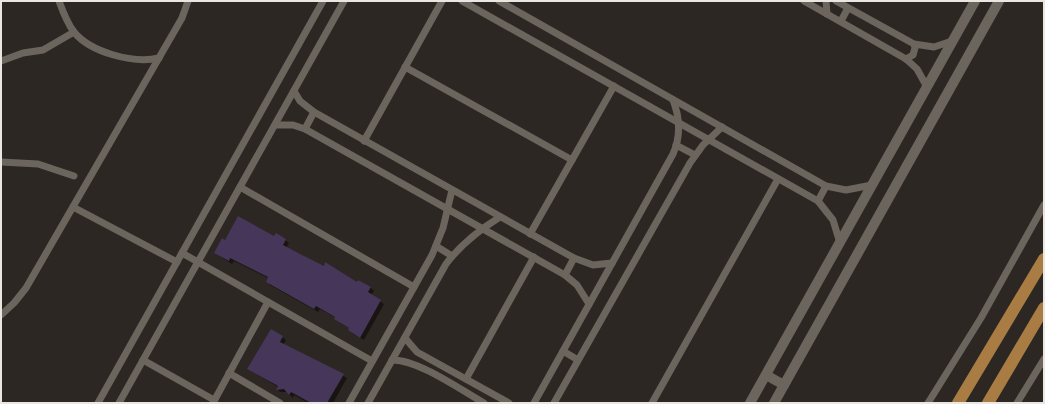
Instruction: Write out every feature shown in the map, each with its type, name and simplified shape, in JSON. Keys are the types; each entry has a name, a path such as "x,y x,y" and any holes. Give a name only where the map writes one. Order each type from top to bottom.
{"main road":[{"path":"958,403 1044,259"},
{"path":"988,403 1044,308"}],"street":[{"path":"59,1 66,19 74,32 91,46 140,60 159,58"},
{"path":"1,315 14,303 26,288 184,14 188,1"},
{"path":"98,403 323,1"},
{"path":"119,403 344,1"},
{"path":"364,140 442,1"},
{"path":"462,1 818,201 833,220 840,243"},
{"path":"499,1 826,186 846,190 872,185"},
{"path":"804,1 906,59 921,74 927,88"},
{"path":"826,1 827,14"},
{"path":"836,1 914,44 934,47 953,40"},
{"path":"750,403 975,1"},
{"path":"774,403 999,1"},
{"path":"840,21 848,8"},
{"path":"1,61 23,52 43,50 74,32"},
{"path":"906,59 913,55 915,48 914,44"},
{"path":"405,67 572,160"},
{"path":"530,234 614,86"},
{"path":"294,91 304,106 314,112 574,258 593,265 612,263"},
{"path":"534,403 590,304 676,145 679,123 673,100"},
{"path":"305,129 314,112"},
{"path":"275,125 293,125 305,129 534,257 565,275 582,291 590,304"},
{"path":"554,403 695,155 708,140 722,128"},
{"path":"676,145 695,155"},
{"path":"1,162 38,164 74,176"},
{"path":"652,403 778,179"},
{"path":"818,201 826,186"},
{"path":"240,187 414,287"},
{"path":"349,403 436,246 448,209 452,190"},
{"path":"928,403 981,318 1044,205"},
{"path":"73,207 177,262"},
{"path":"368,403 452,256 482,228 500,216"},
{"path":"436,246 452,256"},
{"path":"182,253 372,361"},
{"path":"466,379 534,257"},
{"path":"565,275 574,258"},
{"path":"143,360 213,402 268,302"},
{"path":"405,338 410,346 421,354 509,403"},
{"path":"563,351 578,360"},
{"path":"416,364 421,354"},
{"path":"1017,403 1044,359"},
{"path":"392,360 402,360 416,364 484,403"},
{"path":"229,374 280,403"},
{"path":"766,375 784,385"}],"building":[{"path":"238,216 274,236 276,233 286,239 283,245 324,266 325,262 357,282 358,280 371,287 368,292 381,300 360,338 348,330 349,328 334,319 335,317 316,306 314,309 266,282 268,277 230,258 229,261 214,253 222,238 225,240"},
{"path":"271,329 283,336 280,342 344,374 327,403 311,403 291,392 289,395 284,389 276,390 278,386 247,369"}]}
